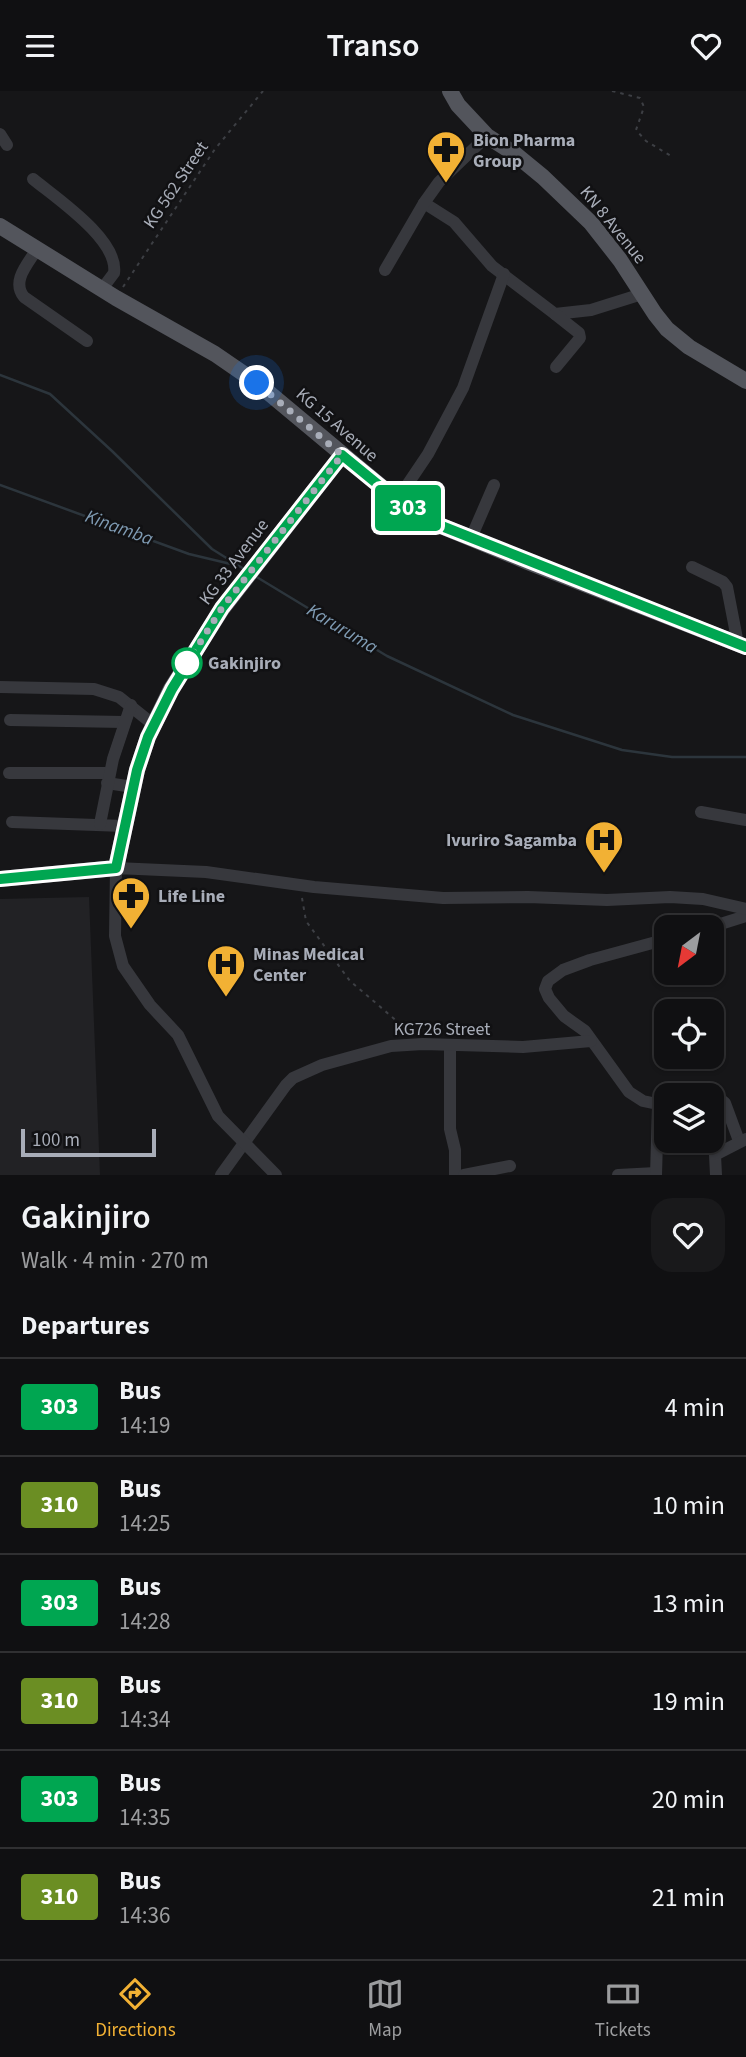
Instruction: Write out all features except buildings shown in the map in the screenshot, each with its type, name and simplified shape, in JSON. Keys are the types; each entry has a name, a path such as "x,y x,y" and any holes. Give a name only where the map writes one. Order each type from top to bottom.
{"main road":[{"name":"KN 8 Avenue","path":"451,91 458,105 487,136 515,154 570,200 620,260 667,328 689,347 746,381"},
{"name":"KG 15 Avenue","path":"0,226 215,354 257,383 397,500 434,523 742,645"},
{"name":"KG 33 Avenue","path":"116,868 133,787 148,737 181,672 222,608 342,455"},
{"path":"0,879 116,868"}],"street":[{"path":"385,270 439,182 487,136"},
{"path":"33,179 84,220 113,256 114,273 109,293"},
{"path":"424,203 454,222 485,258 579,333 580,338 556,367"},
{"path":"37,249 18,282 19,290 24,297 87,341"},
{"path":"397,500 422,464 463,388 504,274"},
{"path":"555,314 591,310 642,294"},
{"path":"471,538 494,485"},
{"path":"692,568 723,582 727,587 742,645"},
{"path":"0,687 94,689 119,697 154,725"},
{"path":"100,824 108,778 131,705"},
{"path":"10,720 124,722"},
{"path":"9,773 108,778 133,787"},
{"path":"701,812 746,820"},
{"path":"12,823 124,826"},
{"path":"276,1175 218,1116 178,1035 150,1005 123,966 115,936 116,868 206,872 300,885 443,898 528,897 576,900 670,897 703,899 746,909"},
{"path":"724,923 746,916"},
{"path":"654,943 563,970 548,981 545,989 549,998 565,1016 585,1031 629,1092 643,1101 654,1104"},
{"name":"KG726 Street","path":"221,1175 293,1078 322,1065 391,1046 423,1044 523,1047 591,1041"},
{"path":"450,1046 450,1129 455,1150 455,1175"},
{"path":"716,1175 715,1154 742,1140 724,1103"},
{"path":"618,1175 656,1174 658,1153"},
{"path":"464,1175 510,1166"}],"path":[{"name":"KG 562 Street","path":"109,293 215,149 263,91"},
{"path":"612,91 640,98 644,107 636,130 646,141 671,156"},
{"path":"300,885 306,921 350,981 423,1044"}],"shaded area":[{"path":"89,897 100,1175 0,1175 0,899"}],"waterway":[{"name":"Karuruma","path":"0,375 50,394 212,549 244,569"},
{"name":"Kinamba","path":"0,485 189,554 235,565"},
{"name":"Karuruma","path":"255,576 387,656 513,715 622,750 672,757 746,757"}],"bus line":[{"name":"303","path":"0,879 116,868 137,770 148,737 172,689 222,608 342,455 408,509 434,523 746,647"}],"place":[{"name":"Bion Pharma Group","path":"446,184"},
{"name":"Gakinjiro","path":"187,663"},
{"name":"Ivuriro Sagamba","path":"604,874"},
{"name":"Life Line","path":"131,930"},
{"name":"Minas Medical Center","path":"226,998"}],"route":[{"path":"187,663 222,608 342,455 257,383"}]}
